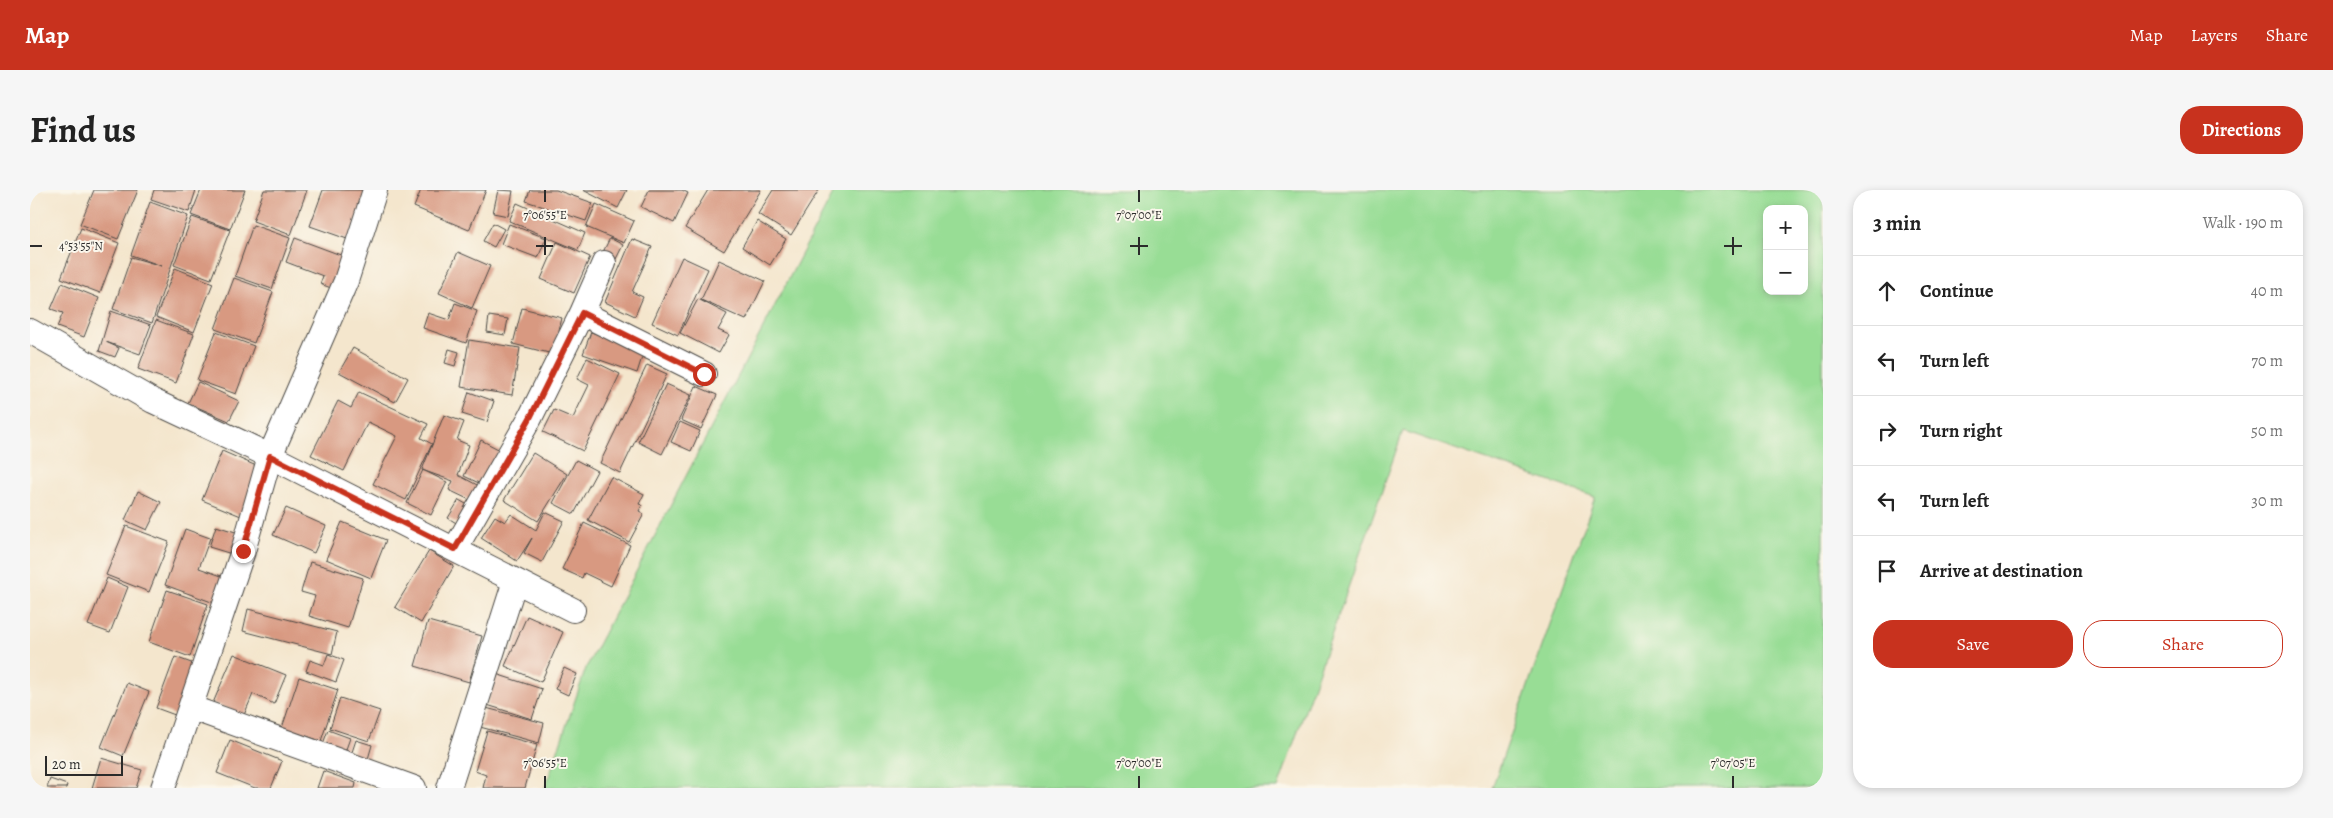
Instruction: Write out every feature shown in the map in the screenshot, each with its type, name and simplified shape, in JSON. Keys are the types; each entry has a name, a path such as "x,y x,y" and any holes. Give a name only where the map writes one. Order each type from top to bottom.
{"street":[{"path":"163,788 192,708 270,456 346,281 375,190"},
{"path":"455,549 530,418 582,313 604,263"},
{"path":"582,313 704,374"},
{"path":"30,331 153,401 270,456 573,610"},
{"path":"449,788 515,581"},
{"path":"192,708 414,788"}],"green space":[{"path":"835,190 1823,190 1823,788 1492,788 1595,497 1403,431 1278,788 545,788 586,668"}],"building":[{"path":"94,190 138,190 118,239 80,224"},
{"path":"154,190 196,190 189,212 151,199"},
{"path":"201,190 245,190 230,229 191,215"},
{"path":"264,190 307,190 291,235 253,221"},
{"path":"323,190 367,190 350,240 310,226"},
{"path":"421,190 486,190 469,230 414,207"},
{"path":"498,190 513,191 508,216 493,213"},
{"path":"530,190 556,190 593,203 586,221 526,201"},
{"path":"583,190 627,190 618,208"},
{"path":"649,190 682,190 688,193 674,223 641,207"},
{"path":"708,190 761,190 724,251 685,228"},
{"path":"773,190 819,190 791,235 758,214"},
{"path":"150,202 188,216 152,323 113,309 131,257 162,266 131,255"},
{"path":"517,203 585,233 578,250 509,221"},
{"path":"596,204 634,221 624,243 586,227"},
{"path":"192,217 230,230 211,279 174,265"},
{"path":"757,221 786,239 770,265 742,247"},
{"path":"493,223 504,229 494,247 483,241"},
{"path":"509,224 546,238 538,258 501,244"},
{"path":"253,225 290,238 272,289 235,276"},
{"path":"81,228 119,243 100,293 61,278"},
{"path":"295,238 346,257 334,289 320,284 323,276 286,262"},
{"path":"610,238 623,245 616,259 603,252"},
{"path":"632,239 652,247 632,292 643,297 635,316 605,302"},
{"path":"557,242 590,257 574,293 541,279"},
{"path":"458,252 490,266 472,308 439,293"},
{"path":"682,257 708,269 678,335 652,323"},
{"path":"719,260 765,281 746,320 701,300"},
{"path":"175,268 213,283 194,332 156,317"},
{"path":"234,278 273,292 254,343 215,329"},
{"path":"62,283 99,298 84,337 57,327 63,313 51,309"},
{"path":"698,299 727,314 718,330 729,335 719,353 680,333"},
{"path":"455,303 477,311 466,343 423,328 428,313 449,320"},
{"path":"522,308 562,318 553,354 513,344"},
{"path":"111,311 151,325 140,354 106,342 119,348 115,357 99,351"},
{"path":"489,316 508,319 505,335 487,332"},
{"path":"156,320 194,334 176,383 138,369"},
{"path":"216,332 254,346 236,394 197,380"},
{"path":"591,332 644,351 637,373 583,354"},
{"path":"469,340 520,348 512,395 461,387"},
{"path":"353,348 408,378 395,402 339,372"},
{"path":"449,349 459,352 455,366 445,363"},
{"path":"587,358 620,374 583,451 543,432 554,410 573,418 589,385 577,379"},
{"path":"647,365 667,374 620,473 600,463"},
{"path":"198,382 239,401 229,421 188,403"},
{"path":"666,384 691,395 662,454 638,442"},
{"path":"696,386 717,395 701,429 681,420"},
{"path":"359,392 428,424 421,438 432,444 406,500 373,484 397,436 368,422 344,471 311,455 338,401 351,408"},
{"path":"469,392 494,401 487,422 462,414"},
{"path":"444,415 464,422 457,440 469,445 458,475 481,487 474,502 449,490 453,481 422,470"},
{"path":"680,422 700,431 691,451 671,442"},
{"path":"481,440 500,450 483,485 464,476"},
{"path":"222,451 261,468 241,516 202,500"},
{"path":"533,453 567,474 538,521 504,500"},
{"path":"576,460 597,471 574,514 553,503"},
{"path":"423,470 447,482 431,515 407,503"},
{"path":"611,477 644,494 639,504 642,505 639,511 644,514 629,542 588,520"},
{"path":"138,491 161,502 147,530 125,520"},
{"path":"459,500 473,508 463,527 448,518"},
{"path":"286,508 326,526 314,553 273,535"},
{"path":"545,512 564,521 542,562 524,553 532,538 517,561 481,538 495,516 505,522 511,514 536,530"},
{"path":"342,522 386,540 371,578 326,559"},
{"path":"584,523 630,545 611,586 584,573 582,578 562,569"},
{"path":"126,526 169,542 149,592 106,575"},
{"path":"216,526 242,534 235,555 209,547"},
{"path":"185,529 210,538 199,568 227,578 217,604 165,585"},
{"path":"429,551 454,566 421,623 395,607"},
{"path":"310,562 363,578 348,628 309,616 315,596 301,592"},
{"path":"107,578 128,587 110,633 88,625"},
{"path":"167,590 208,604 190,657 149,642"},
{"path":"248,609 337,632 332,654 243,631"},
{"path":"527,616 563,632 541,682 505,666"},
{"path":"428,621 482,636 469,682 415,666"},
{"path":"234,654 286,675 274,704 253,694 244,715 213,703"},
{"path":"328,654 344,660 336,682 306,671 310,660 324,665"},
{"path":"175,657 194,664 175,715 156,708"},
{"path":"564,668 577,674 568,695 555,689"},
{"path":"496,674 542,689 532,719 487,705"},
{"path":"299,677 338,690 321,741 282,728"},
{"path":"127,683 149,692 123,756 101,747"},
{"path":"340,698 380,711 369,741 330,728"},
{"path":"486,708 544,723 539,743 480,727"},
{"path":"328,730 350,738 345,752 323,744"},
{"path":"487,731 537,745 525,788 483,788 486,775 475,771"},
{"path":"230,740 282,761 271,788 255,788 217,773"},
{"path":"356,740 372,745 366,766 349,761"},
{"path":"101,758 142,770 136,788 92,788"},
{"path":"323,771 356,783 355,788 317,788"},
{"path":"50,779 67,785 66,788 47,788"}],"route":[{"path":"243,551 270,456 455,549 530,418 582,313 704,374"}]}
